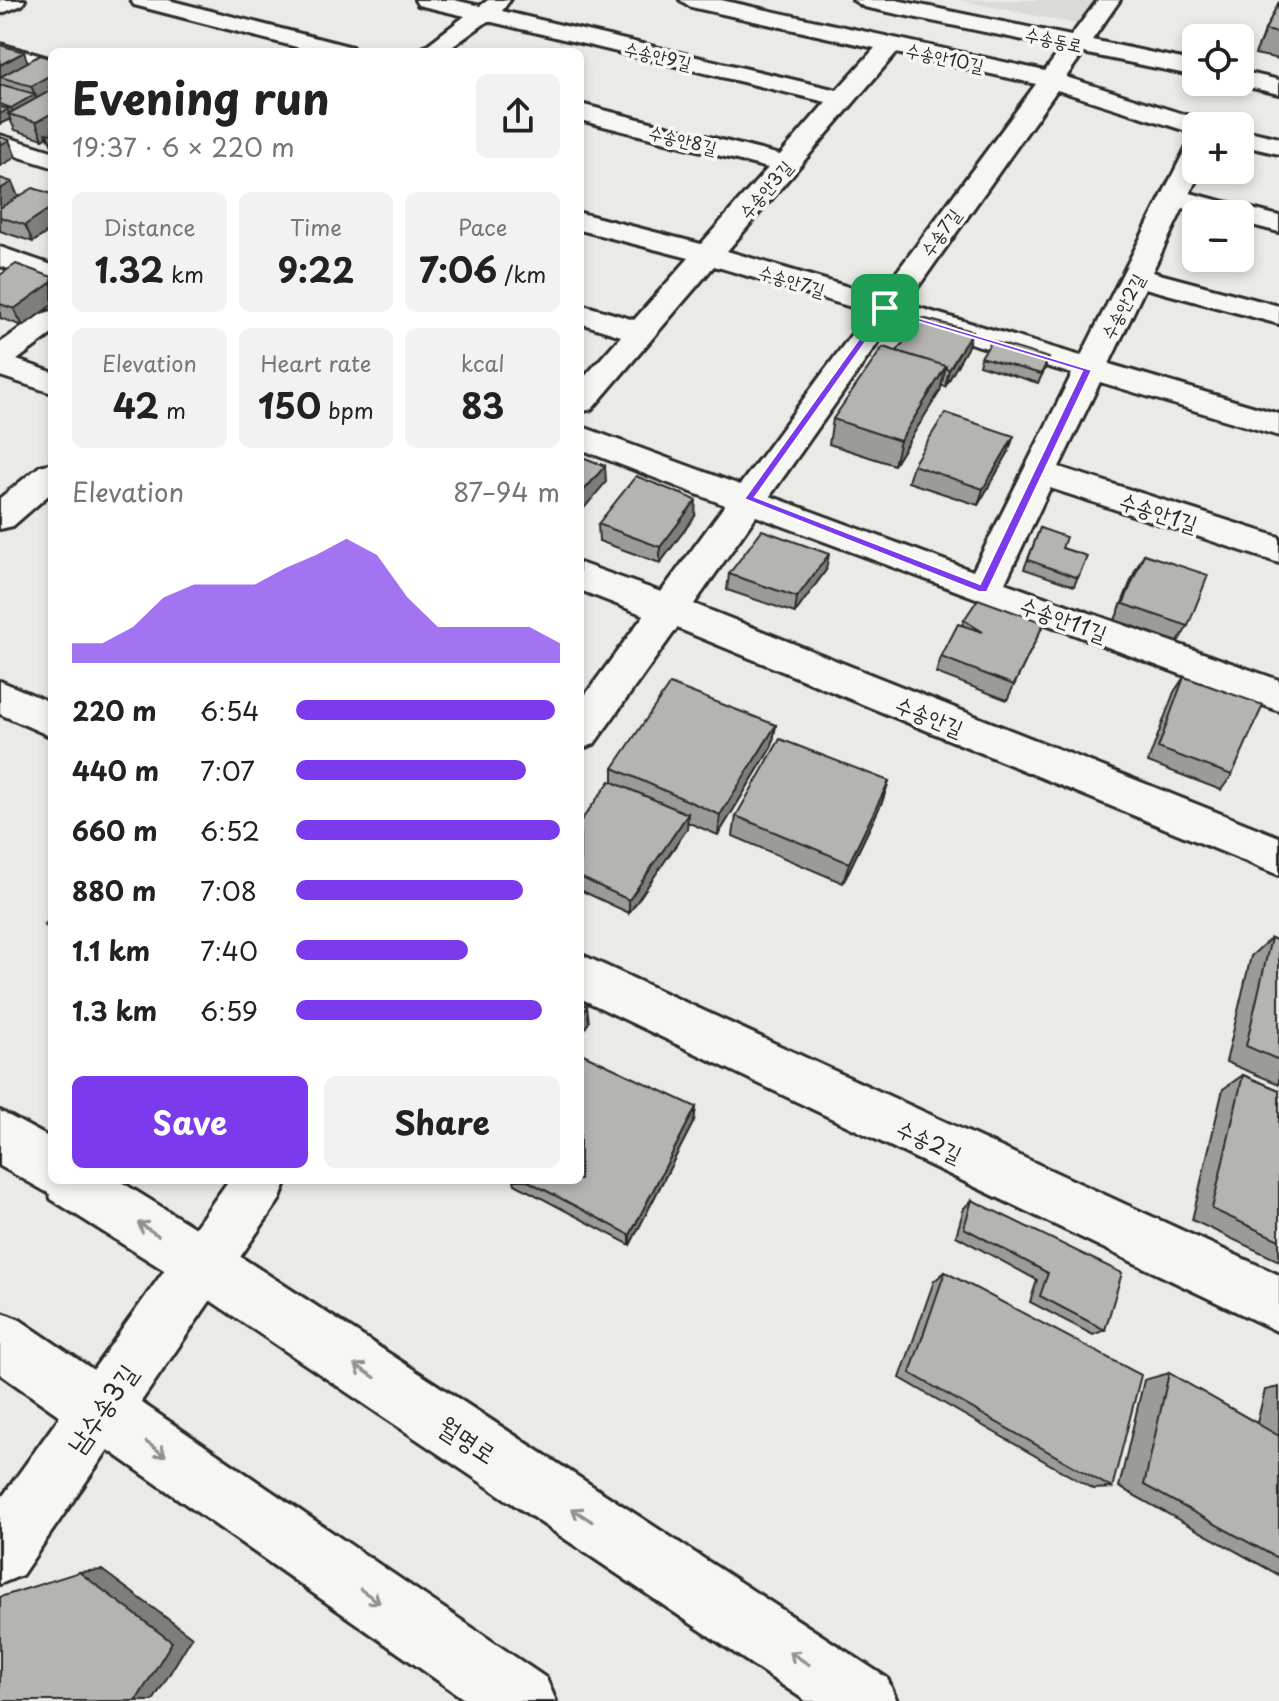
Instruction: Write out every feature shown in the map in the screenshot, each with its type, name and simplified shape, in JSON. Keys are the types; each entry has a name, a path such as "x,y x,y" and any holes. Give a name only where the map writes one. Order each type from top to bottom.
{"street":[{"path":"0,7 14,0"},
{"path":"142,0 328,48"},
{"name":"수송안9길","path":"426,0 493,7 843,99"},
{"name":"수송안10길","path":"691,0 1051,80 1182,122"},
{"name":"수송동로","path":"864,0 1182,66"},
{"name":"수송7길","path":"584,727 1109,0"},
{"path":"436,48 493,7"},
{"name":"수송안3길","path":"584,397 889,46"},
{"path":"0,51 48,66"},
{"path":"1254,81 1279,87"},
{"name":"수송안8길","path":"584,113 786,165"},
{"path":"1254,140 1279,146"},
{"path":"0,143 48,158"},
{"name":"수송안2길","path":"983,589 1087,370 1138,277 1182,184"},
{"path":"1176,198 1184,200"},
{"path":"1254,218 1279,224"},
{"name":"수송안7길","path":"584,222 706,254 1279,425"},
{"path":"0,256 48,274"},
{"path":"1138,277 1279,315"},
{"path":"584,314 641,332"},
{"path":"0,358 48,323"},
{"path":"0,365 48,382"},
{"name":"수송안11길","path":"584,438 983,589 1279,696"},
{"name":"수송안1길","path":"1040,473 1279,550"},
{"path":"0,517 48,477"},
{"name":"수송안길","path":"584,577 1279,856"},
{"path":"0,696 48,719"},
{"name":"수송2길","path":"584,977 1279,1304"},
{"path":"0,1136 48,1166"},
{"name":"월명로","path":"76,1184 202,1263 864,1701"},
{"path":"202,1263 258,1184"},
{"name":"남수송3길","path":"0,1553 202,1263"},
{"path":"0,1340 523,1701"}],"shaded area":[{"path":"959,0 1109,0 1090,27"}],"building":[{"path":"1279,2 1279,33 1265,30"},
{"path":"0,45 24,52 0,65"},
{"path":"40,55 48,58 48,76 31,86 0,77"},
{"path":"3,85 35,94 11,108 0,104 0,87"},
{"path":"48,92 48,115 36,122 8,114"},
{"path":"0,178 12,182 0,189"},
{"path":"33,188 48,193 48,210 25,225 0,217 0,208"},
{"path":"16,264 48,276 48,285 14,309 0,304 0,275"},
{"path":"922,318 972,331 949,370 946,366 897,351"},
{"path":"992,341 1049,358 1041,374 981,357"},
{"path":"883,347 946,366 900,441 833,419"},
{"path":"945,413 1014,436 983,489 913,465"},
{"path":"584,458 605,466 584,490"},
{"path":"636,476 696,500 660,547 598,524"},
{"path":"1040,528 1066,537 1062,548 1087,556 1078,578 1028,560"},
{"path":"762,530 829,554 797,597 729,574"},
{"path":"1144,554 1208,575 1188,626 1123,604"},
{"path":"978,599 1044,623 1014,685 941,657 958,624 983,632 964,620"},
{"path":"1184,677 1263,705 1232,775 1158,748"},
{"path":"670,684 776,725 720,815 613,768"},
{"path":"780,739 889,781 849,863 736,816"},
{"path":"610,781 688,814 629,900 584,879 584,817"},
{"path":"1271,938 1279,941 1279,1060 1246,1046"},
{"path":"584,1054 696,1107 630,1235 534,1184 584,1184"},
{"path":"1243,1075 1279,1090 1279,1240 1212,1209"},
{"path":"972,1200 1122,1273 1105,1330 1040,1296 1048,1273 964,1228"},
{"path":"945,1272 1141,1375 1112,1488 910,1373"},
{"path":"1169,1373 1279,1436 1279,1559 1144,1485"},
{"path":"79,1572 172,1642 136,1701 0,1701 0,1597"}],"route":[{"path":"885,308 1087,370 983,589 749,499 885,308"}]}
